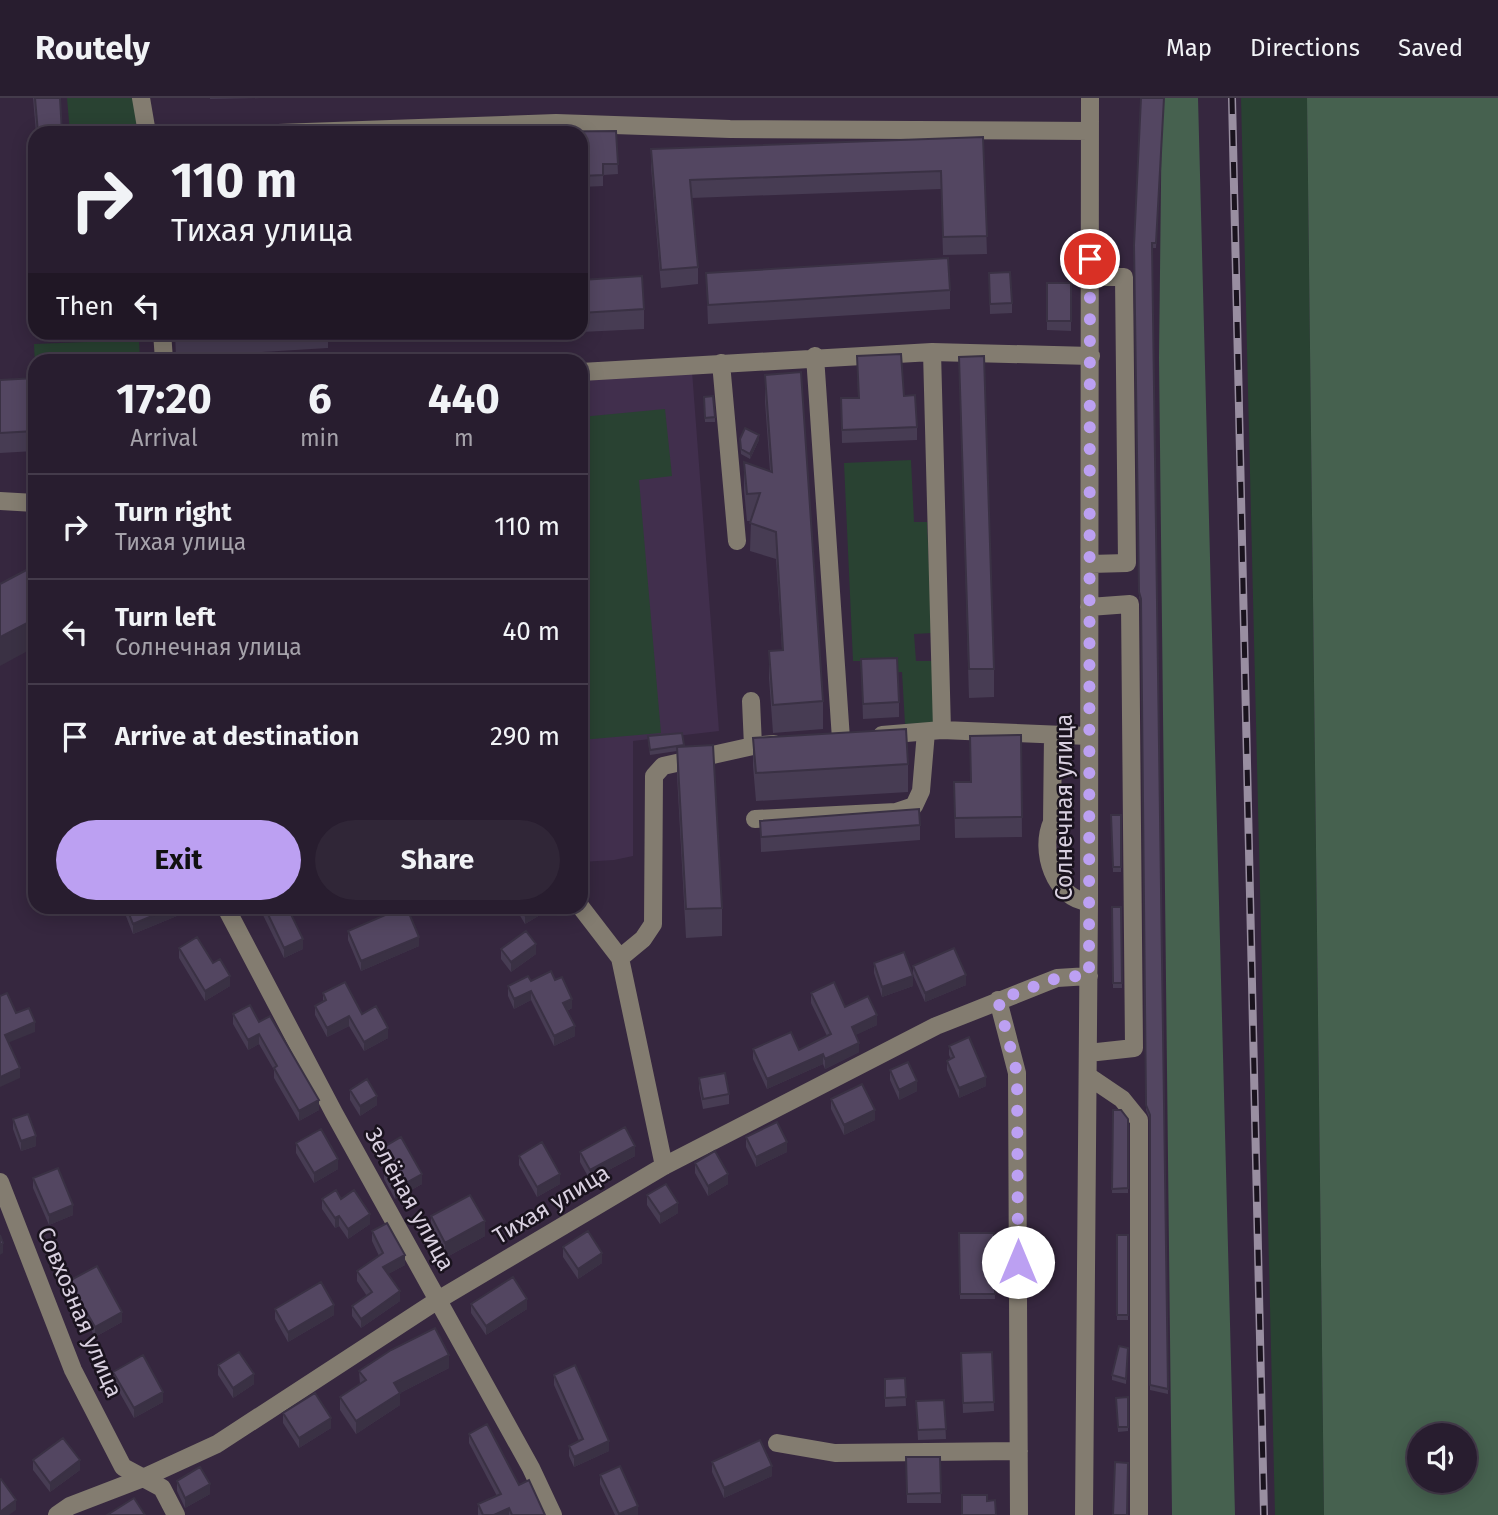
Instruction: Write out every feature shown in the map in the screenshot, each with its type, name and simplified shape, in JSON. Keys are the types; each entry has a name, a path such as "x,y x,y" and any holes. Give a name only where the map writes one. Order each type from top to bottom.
{"street":[{"path":"141,98 146,126"},
{"name":"Солнечная улица","path":"1084,1515 1089,975 1090,98"},
{"path":"473,126 556,123 730,128 1090,131"},
{"path":"1090,565 1127,563 1124,277 1091,277"},
{"path":"588,372 815,356 932,352 1091,356"},
{"path":"755,819 896,812 914,806 921,790 934,731 932,352"},
{"path":"815,356 847,738 934,731 1088,736"},
{"path":"720,363 737,541"},
{"path":"0,501 28,503"},
{"path":"1088,1053 1134,1048 1130,604 1089,607"},
{"path":"751,701 753,746"},
{"path":"1053,734 1052,822 1046,834 1049,859 1063,888 1081,902 1089,902"},
{"path":"620,958 643,939 653,924 654,776 663,766 753,746 791,743"},
{"name":"Зелёная улица","path":"229,914 334,1114 531,1468 553,1515"},
{"path":"586,914 620,958 664,1166"},
{"name":"Тихая улица","path":"57,1515 69,1506 143,1478 217,1444 438,1300 664,1166 936,1026 1057,978 1089,975"},
{"path":"998,1000 1017,1073 1019,1515"},
{"path":"1088,1076 1122,1099 1139,1120 1139,1515"},
{"name":"Совхозная улица","path":"0,1182 73,1370 123,1467 162,1488 176,1515"},
{"path":"778,1443 835,1453 1019,1451"}],"shaded area":[{"path":"692,371 719,731 633,741 633,856 588,862 588,379"}],"green space":[{"path":"67,98 134,98 136,126 69,126"},
{"path":"1162,98 1198,98 1235,1515 1172,1515 1159,358"},
{"path":"1241,98 1307,98 1324,1515 1275,1515"},
{"path":"1307,98 1498,98 1498,1515 1324,1515"},
{"path":"139,340 140,354 34,354 34,344"},
{"path":"665,409 672,476 639,480 661,733 588,739 588,416"},
{"path":"911,460 914,522 927,522 932,633 914,634 916,661 933,661 937,723 905,724 902,672 861,674 860,661 853,661 844,463"}],"building":[{"path":"35,98 60,98 62,126 37,126"},
{"path":"1141,98 1164,98 1156,243 1152,243 1168,1389 1150,1385 1150,1115 1146,1105 1134,245"},
{"path":"588,131 616,131 618,164 603,164 603,175 588,176"},
{"path":"983,137 987,236 943,237 941,171 690,180 698,267 661,270 651,149"},
{"path":"948,258 950,290 708,305 706,273"},
{"path":"1010,272 1012,303 990,304 989,273"},
{"path":"642,276 644,309 588,313 588,280"},
{"path":"1047,283 1071,283 1071,321 1047,321"},
{"path":"901,354 904,396 915,395 917,427 842,430 841,398 859,398 857,356"},
{"path":"984,356 994,669 969,669 959,357"},
{"path":"801,372 823,701 773,705 769,651 783,650 776,532 750,523 760,493 747,494 744,462 772,472 765,375"},
{"path":"28,378 28,431 0,433 0,380"},
{"path":"713,396 715,417 705,418 704,397"},
{"path":"745,428 759,435 750,454 741,449 740,439"},
{"path":"28,569 28,623 0,637 0,584"},
{"path":"897,658 899,702 863,704 861,659"},
{"path":"906,729 908,764 756,773 753,738"},
{"path":"682,733 684,745 650,750 648,736"},
{"path":"1021,735 1022,817 955,818 954,782 971,782 970,736"},
{"path":"713,745 722,908 686,909 677,747"},
{"path":"919,809 920,825 761,837 760,821"},
{"path":"1111,815 1121,815 1121,867 1113,867"},
{"path":"1112,907 1121,907 1122,983 1113,983"},
{"path":"129,914 157,914 133,924"},
{"path":"268,914 291,914 303,939 284,948"},
{"path":"387,914 409,914 419,937 361,961 348,931"},
{"path":"526,931 536,944 511,962 501,949"},
{"path":"197,937 213,963 220,959 230,976 205,991 179,948"},
{"path":"954,948 966,975 925,993 913,966"},
{"path":"904,952 913,976 882,987 874,963"},
{"path":"551,971 555,980 562,977 572,999 563,1003 575,1026 554,1036 531,991 514,999 508,986 528,976 531,981"},
{"path":"345,982 362,1014 376,1006 388,1028 364,1042 349,1016 327,1028 315,1006 326,1000 323,993"},
{"path":"834,982 845,1007 868,996 877,1015 852,1027 859,1043 825,1059 823,1054 767,1079 753,1049 791,1032 799,1050 831,1034 811,993"},
{"path":"7,993 16,1013 29,1008 35,1022 5,1035 20,1068 0,1077 0,996"},
{"path":"250,1005 259,1022 270,1016 319,1100 299,1111 274,1068 277,1066 259,1034 248,1040 233,1014"},
{"path":"969,1037 986,1077 959,1088 947,1061 954,1057 949,1046"},
{"path":"908,1062 917,1081 899,1090 890,1070"},
{"path":"725,1073 729,1094 703,1099 699,1078"},
{"path":"367,1079 377,1096 360,1106 350,1090"},
{"path":"862,1084 875,1110 844,1125 831,1099"},
{"path":"1113,1110 1121,1110 1128,1119 1128,1188 1112,1189"},
{"path":"28,1114 36,1136 21,1141 13,1119"},
{"path":"777,1122 787,1142 756,1157 746,1137"},
{"path":"625,1127 635,1146 590,1170 580,1152"},
{"path":"321,1129 338,1159 314,1173 296,1143"},
{"path":"401,1137 422,1174 395,1189 384,1169 393,1164 384,1147"},
{"path":"542,1142 560,1174 537,1187 519,1156"},
{"path":"715,1151 728,1174 708,1186 695,1163"},
{"path":"58,1168 73,1205 49,1215 33,1178"},
{"path":"666,1184 678,1203 660,1214 647,1195"},
{"path":"336,1190 341,1199 354,1190 370,1214 348,1229 339,1216 335,1218 322,1199"},
{"path":"470,1195 485,1221 445,1243 431,1216"},
{"path":"387,1223 405,1255 383,1267 400,1291 361,1319 352,1306 372,1292 357,1271 383,1253 372,1231"},
{"path":"588,1231 602,1253 578,1269 563,1247"},
{"path":"959,1233 994,1233 995,1294 960,1294"},
{"path":"1117,1235 1128,1235 1128,1315 1117,1315"},
{"path":"97,1266 122,1312 95,1327 69,1281"},
{"path":"513,1277 527,1299 486,1326 471,1304"},
{"path":"321,1282 334,1305 288,1332 275,1309"},
{"path":"435,1328 449,1355 394,1383 400,1393 356,1421 340,1397 366,1380 359,1371 391,1350"},
{"path":"1119,1346 1128,1348 1126,1379 1112,1375"},
{"path":"239,1352 254,1374 233,1388 218,1365"},
{"path":"992,1352 994,1402 963,1403 961,1353"},
{"path":"143,1355 163,1392 134,1408 113,1372"},
{"path":"575,1365 609,1441 574,1457 569,1446 583,1439 554,1375"},
{"path":"905,1378 906,1397 885,1398 885,1379"},
{"path":"315,1393 331,1418 299,1438 283,1413"},
{"path":"1128,1397 1128,1427 1118,1427 1116,1398"},
{"path":"944,1400 946,1429 918,1430 916,1401"},
{"path":"487,1424 519,1485 529,1480 545,1515 512,1515 509,1508 494,1515 483,1515 478,1504 501,1494 469,1434"},
{"path":"63,1438 80,1460 50,1483 33,1460"},
{"path":"760,1440 772,1466 724,1488 712,1462"},
{"path":"906,1457 940,1457 941,1493 907,1494"},
{"path":"1115,1462 1128,1463 1127,1515 1113,1515"},
{"path":"620,1466 638,1506 619,1514 600,1475"},
{"path":"200,1467 210,1484 185,1498 177,1481"},
{"path":"0,1480 16,1500 0,1512"},
{"path":"962,1495 987,1495 987,1501 995,1500 996,1515 962,1515"},
{"path":"134,1498 145,1515 107,1515"}],"railway":[{"path":"1232,98 1264,1515"}],"route":[{"path":"1018,1262 1017,1073 1011,1041 998,1000 1057,978 1089,975 1090,259"}]}
